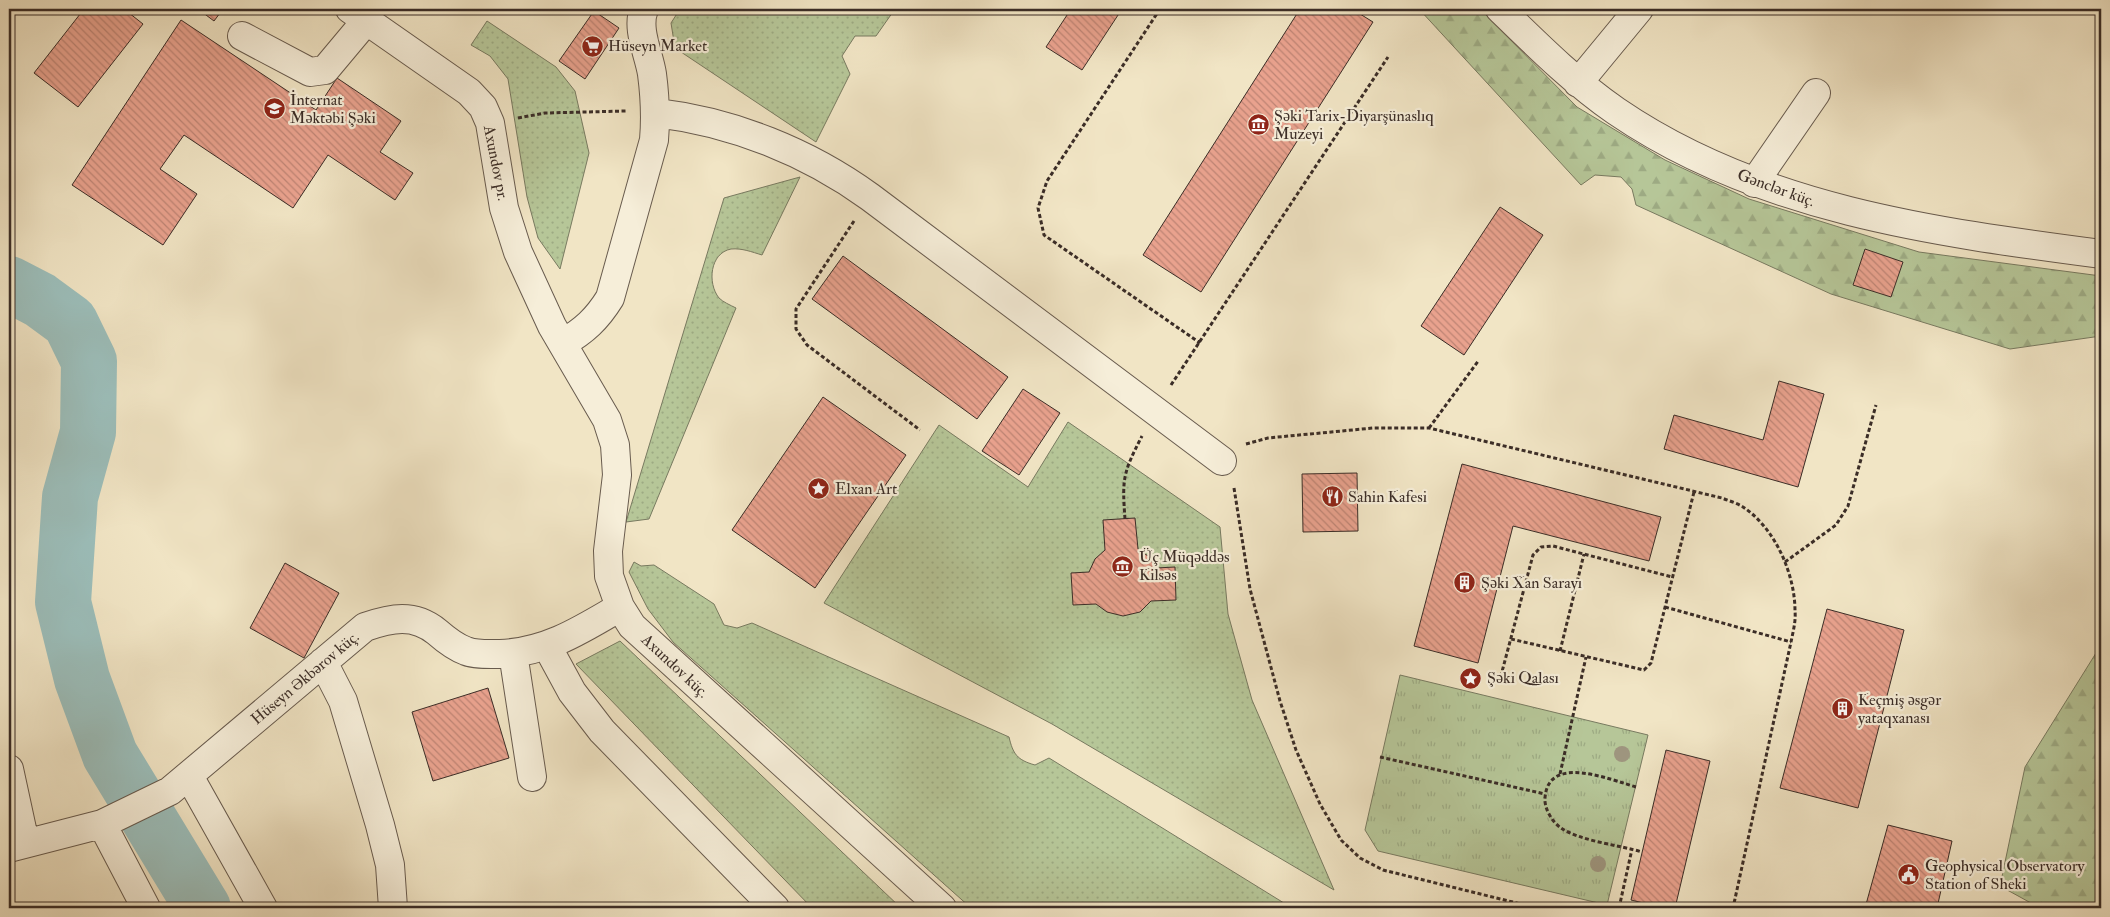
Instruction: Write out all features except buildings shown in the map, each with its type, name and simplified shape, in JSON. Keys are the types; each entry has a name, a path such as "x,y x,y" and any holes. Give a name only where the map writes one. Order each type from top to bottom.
{"street":[{"path":"563,343 581,333 598,318 610,298 654,140 657,113 652,72 643,38 644,9"},
{"name":"Gənclər küç.","path":"1500,9 1578,83 1617,111 1659,138 1754,183 1859,214 2101,254"},
{"path":"1578,83 1639,9"},
{"path":"242,36 310,72 325,70 358,15"},
{"name":"Axundov pr.","path":"358,15 469,92 483,107 490,123 504,208 518,252 536,294 563,343"},
{"path":"1754,183 1816,93"},
{"path":"657,113 713,123 779,146 837,175 1222,461"},
{"name":"Axundov küç.","path":"563,343 607,420 615,445 617,475 608,550 608,576 620,607 632,626 942,908"},
{"name":"Hüseyn Əkbərov küç.","path":"113,819 180,784 365,627 385,620 409,618 427,624 466,651 486,654 513,653 547,646 565,639 620,607"},
{"path":"547,646 572,692 602,731 775,908"},
{"path":"513,653 532,777"},
{"path":"323,662 343,701 380,825 390,865 393,908"},
{"path":"9,769 17,845 113,819 146,908"},
{"path":"180,784 263,908"}],"path":[{"path":"1160,9 1047,181 1038,208 1044,235 1200,343"},
{"path":"1125,519 1122,486 1125,470 1155,410 1388,57"},
{"path":"490,123 545,113 612,110 657,113"},
{"path":"870,198 796,309 796,328 807,345 920,430"},
{"path":"1429,428 1479,360"},
{"path":"1785,562 1836,525 1848,506 1876,405"},
{"path":"1537,908 1383,870 1360,858 1340,840 1320,804 1300,759 1280,701 1250,589 1233,485 1222,461 1240,445 1268,438 1373,428 1429,428 1722,498 1743,507 1759,521 1772,537 1785,562 1796,612 1733,908"},
{"path":"1511,639 1644,670 1651,663 1694,492"},
{"path":"1499,683 1533,555 1541,547 1552,546 1672,577"},
{"path":"1560,651 1584,554"},
{"path":"1664,607 1791,642"},
{"path":"1586,657 1560,774 1546,788 1545,802 1550,816 1560,827 1575,834 1642,852"},
{"path":"1380,758 1545,794"},
{"path":"1560,774 1577,771 1636,787"},
{"path":"1618,908 1632,849"}],"green space":[{"path":"680,9 895,9 876,36 855,36 842,56 850,74 816,142 675,48 671,23"},
{"path":"1419,9 1480,9 1577,107 1665,160 1749,199 1919,252 2101,276 2101,336 2010,349 1831,294 1636,205 1632,189 1621,177 1595,175 1581,185"},
{"path":"487,21 556,67 575,91 589,153 560,269 538,238 527,197 508,79 490,56 471,45"},
{"path":"800,177 762,255 731,249 719,256 715,262 712,277 715,292 719,298 736,308 649,519 626,522 724,198"},
{"path":"1068,422 1220,527 1228,614 1252,700 1334,890 1052,724 824,603 939,425 1028,487"},
{"path":"634,562 641,566 654,565 714,604 724,625 737,628 752,623 1009,737 1014,752 1024,761 1035,765 1049,758 1292,908 971,908 673,642 648,609 629,572"},
{"path":"620,641 901,908 812,908 576,664"},
{"path":"2101,645 2101,908 2040,908 2000,886 2025,767"},
{"path":"1400,675 1648,735 1607,905 1378,851 1365,830"}],"waterway":[{"path":"9,284 40,300 70,322 89,361 88,432 70,497 63,602 82,679 110,755 203,908"}],"place":[{"name":"Hüseyn Market","path":"592,46"},
{"name":"İnternat Məktəbi Şəki","path":"274,109"},
{"name":"Şəki Tarix-Diyarşünaslıq Muzeyi","path":"1258,125"},
{"name":"Elxan Art","path":"819,489"},
{"name":"Sahin Kafesi","path":"1332,497"},
{"name":"Üç Müqəddəs Kilsəs","path":"1123,566"},
{"name":"Şəki Xan Sarayı","path":"1465,583"},
{"name":"Şəki Qalası","path":"1471,678"},
{"name":"Keçmiş əsgər yataqxanası","path":"1842,709"},
{"name":"Geophysical Observatory Station of Sheki","path":"1909,875"}]}
